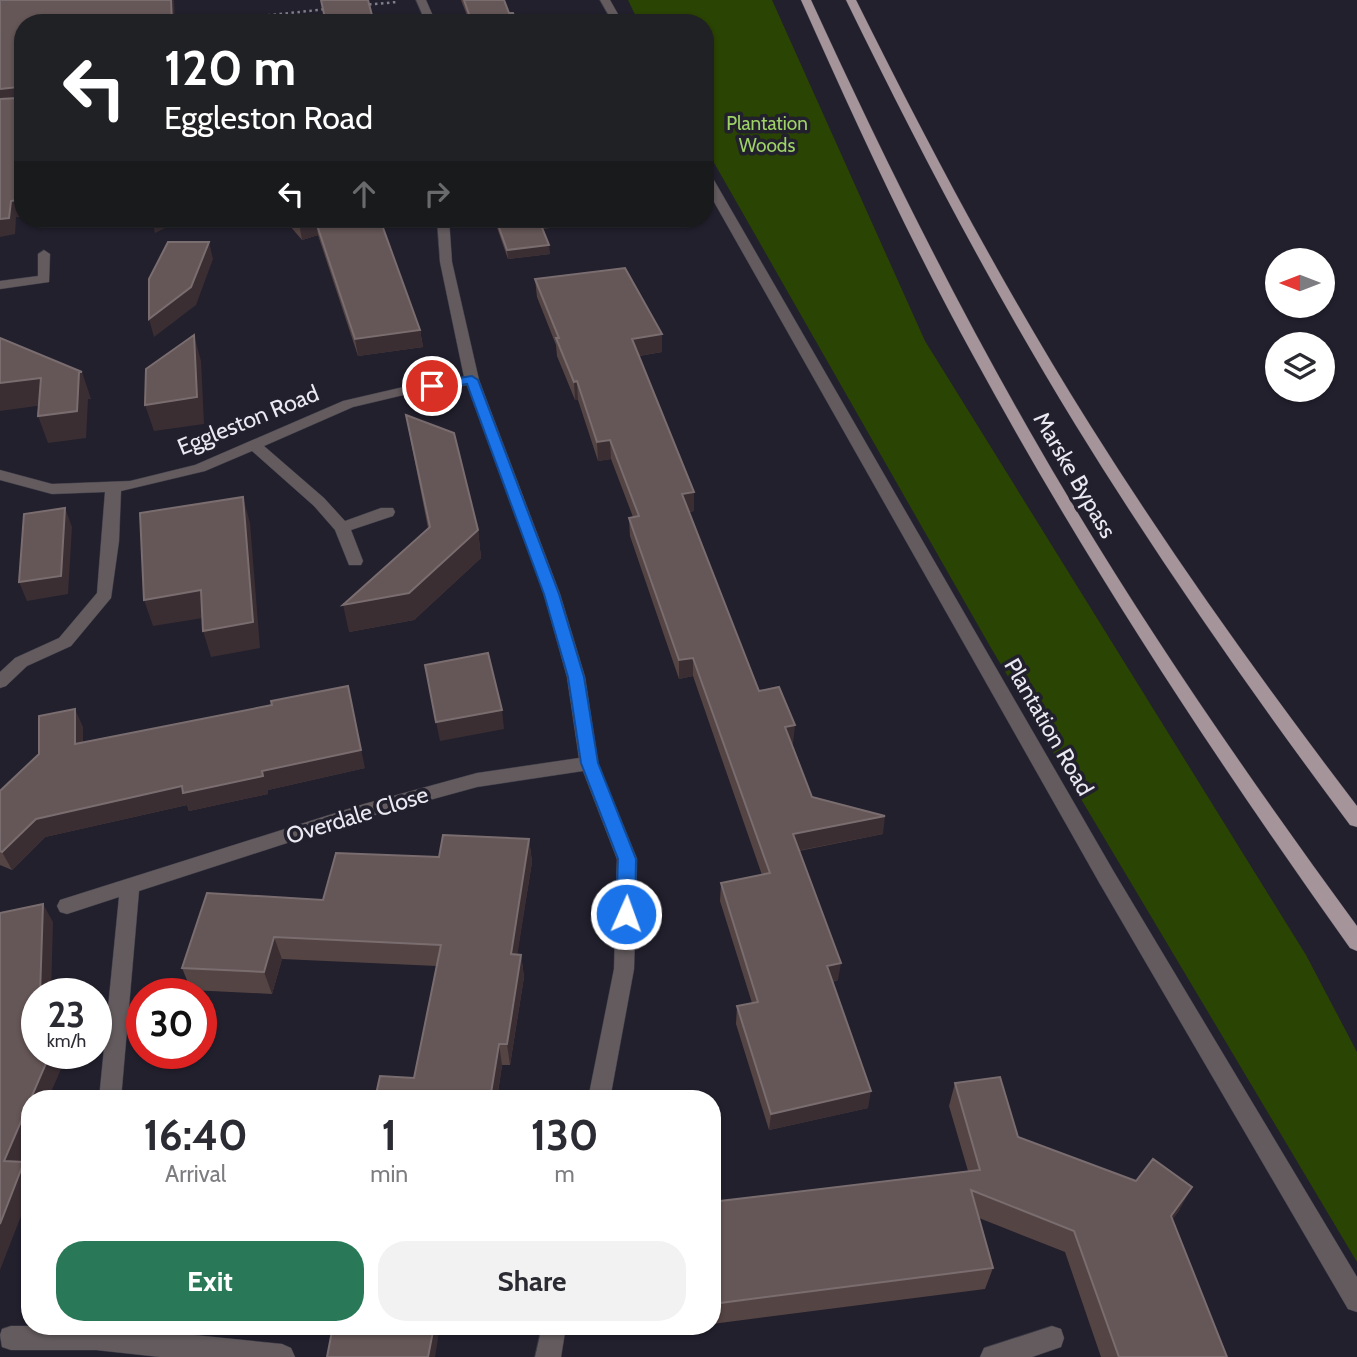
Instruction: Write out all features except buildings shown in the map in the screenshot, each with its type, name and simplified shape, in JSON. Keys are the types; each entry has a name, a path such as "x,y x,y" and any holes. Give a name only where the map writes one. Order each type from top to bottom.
{"main road":[{"name":"Marske Bypass","path":"806,0 911,226 980,357 1095,555 1174,677 1357,942"},
{"name":"Marske Bypass","path":"851,0 893,88 969,231 1084,424 1191,592 1357,820"}],"street":[{"name":"Plantation Road","path":"714,191 1107,878 1357,1300"},
{"path":"444,228 446,262 472,380 552,594 576,677 589,763 627,859 624,969 600,1090"},
{"path":"0,285 44,279 44,254"},
{"name":"Eggleston Road","path":"0,475 52,489 130,486 200,468 348,404 412,389 472,380"},
{"path":"255,446 319,502 342,528 355,561"},
{"path":"0,682 21,662 65,642 105,594 113,487"},
{"path":"342,528 387,512"},
{"name":"Overdale Close","path":"67,906 364,811 465,784 589,763"},
{"path":"111,1090 130,886"},
{"path":"11,1338 54,1335"},
{"path":"118,1335 282,1357"},
{"path":"548,1357 552,1335"},
{"path":"993,1357 1052,1338"}],"path":[{"path":"358,6 399,1"},
{"path":"282,14 331,9"}],"green space":[{"name":"Plantation Woods","path":"628,0 772,0 925,341 1306,955 1357,1052 1357,1262 991,648 714,163 714,14 635,14"}],"route":[{"path":"432,386 472,380 552,594 576,677 589,763 627,859 626,914"}]}
